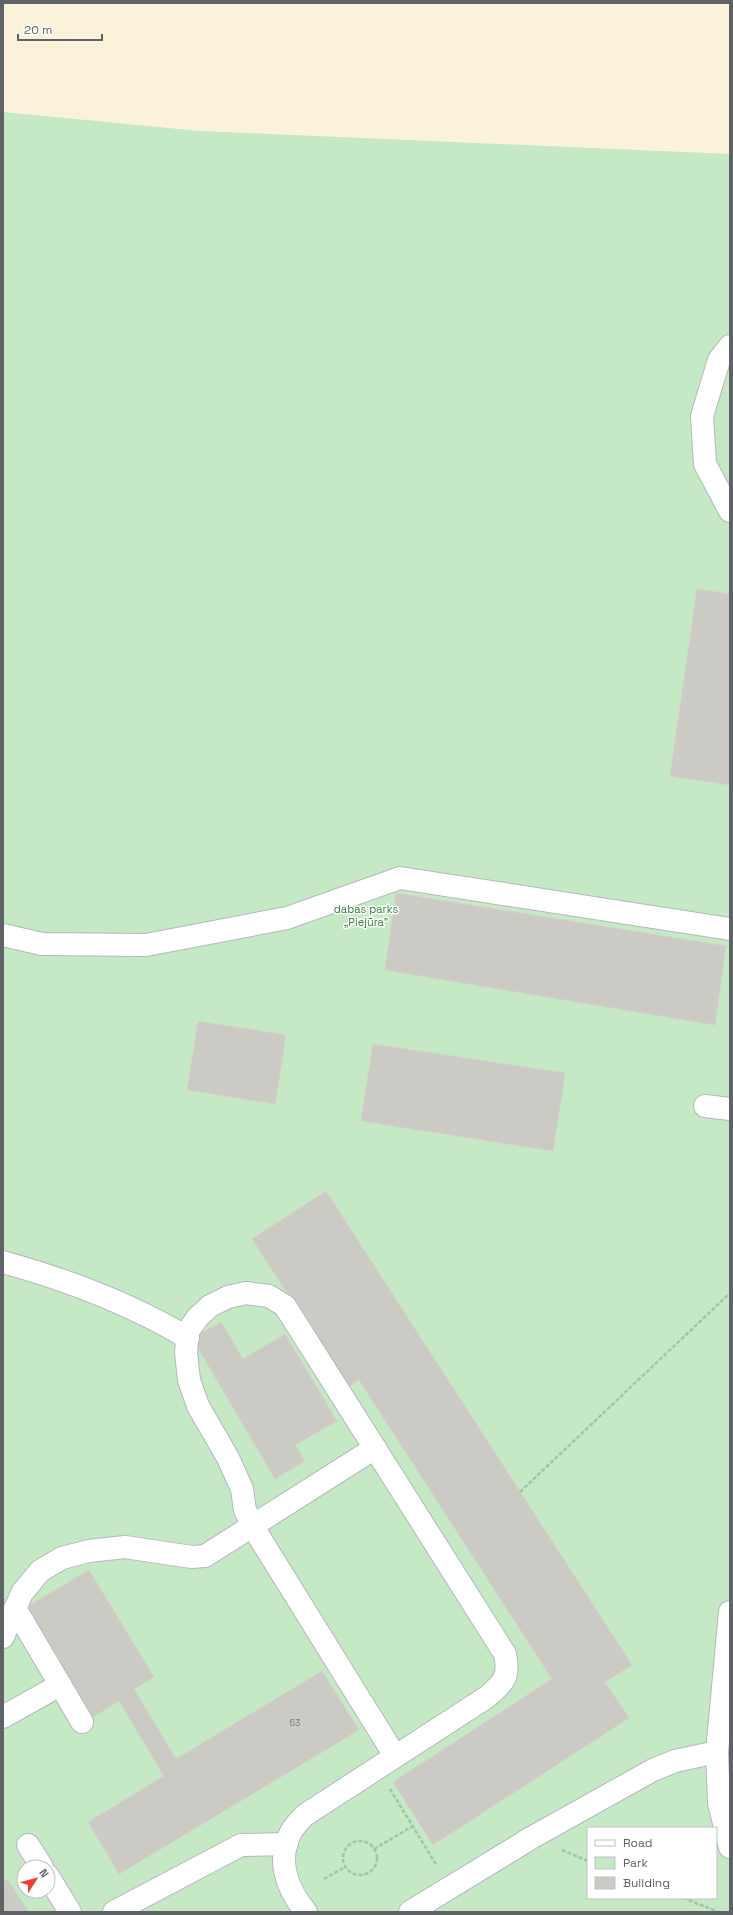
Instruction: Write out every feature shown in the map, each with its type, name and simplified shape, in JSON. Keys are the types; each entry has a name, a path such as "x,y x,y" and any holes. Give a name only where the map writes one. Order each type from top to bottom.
{"lane":[{"path":"730,346 720,360 702,416 705,464 730,512"},
{"path":"3,935 42,944 146,945 287,918 400,878 730,929"},
{"path":"705,1106 730,1109"},
{"path":"3,1262 48,1274 105,1295 153,1317 188,1338"},
{"path":"306,1912 296,1900 285,1874 284,1854 291,1832 305,1815 386,1761 488,1697 503,1683 508,1669 505,1654 285,1306 269,1296 246,1293 228,1297 210,1306 198,1317 188,1331 186,1352 190,1380 198,1406 228,1458 242,1489 246,1510 253,1527 386,1761"},
{"path":"3,1637 22,1593 40,1572 62,1558 89,1550 125,1547 192,1557 205,1556 253,1527 374,1448"},
{"path":"15,1608 82,1722"},
{"path":"730,1612 717,1752 719,1803 730,1847"},
{"path":"3,1717 60,1685"},
{"path":"410,1912 532,1838 653,1770 675,1761 717,1752"},
{"path":"114,1912 241,1845 287,1844"},
{"path":"28,1845 37,1859"},
{"path":"56,1889 70,1912"}],"path":[{"path":"520,1492 730,1293"},
{"path":"386,1761 413,1826 450,1887"},
{"path":"374,1849 413,1826"},
{"path":"363,1841 374,1849 377,1857 376,1863 370,1872 359,1876 349,1872 345,1867 342,1856 347,1846 352,1843 363,1841"},
{"path":"324,1879 345,1867"},
{"path":"686,1899 719,1912"}],"green space":[{"name":"dabas parks „Piejūra”","path":"3,3 730,3 730,1912 3,1912"}],"sand":[{"path":"3,3 730,3 730,154 200,131 3,112"}],"building":[{"path":"697,589 730,594 730,785 670,776"},
{"path":"396,893 726,946 715,1025 385,970"},
{"path":"198,1021 286,1035 275,1104 187,1090"},
{"path":"373,1044 565,1073 553,1151 361,1121"},
{"path":"326,1191 632,1665 605,1682 629,1718 433,1845 393,1782 552,1679 359,1380 348,1387 252,1239"},
{"path":"221,1322 243,1359 285,1334 337,1421 295,1445 305,1461 275,1479 192,1338"},
{"path":"89,1570 154,1677 134,1689 176,1759 322,1671 359,1730 119,1874 88,1822 164,1776 119,1701 93,1717 27,1607"},
{"path":"7,1879 16,1892 16,1899 20,1899 29,1912 3,1912 3,1882"}]}
